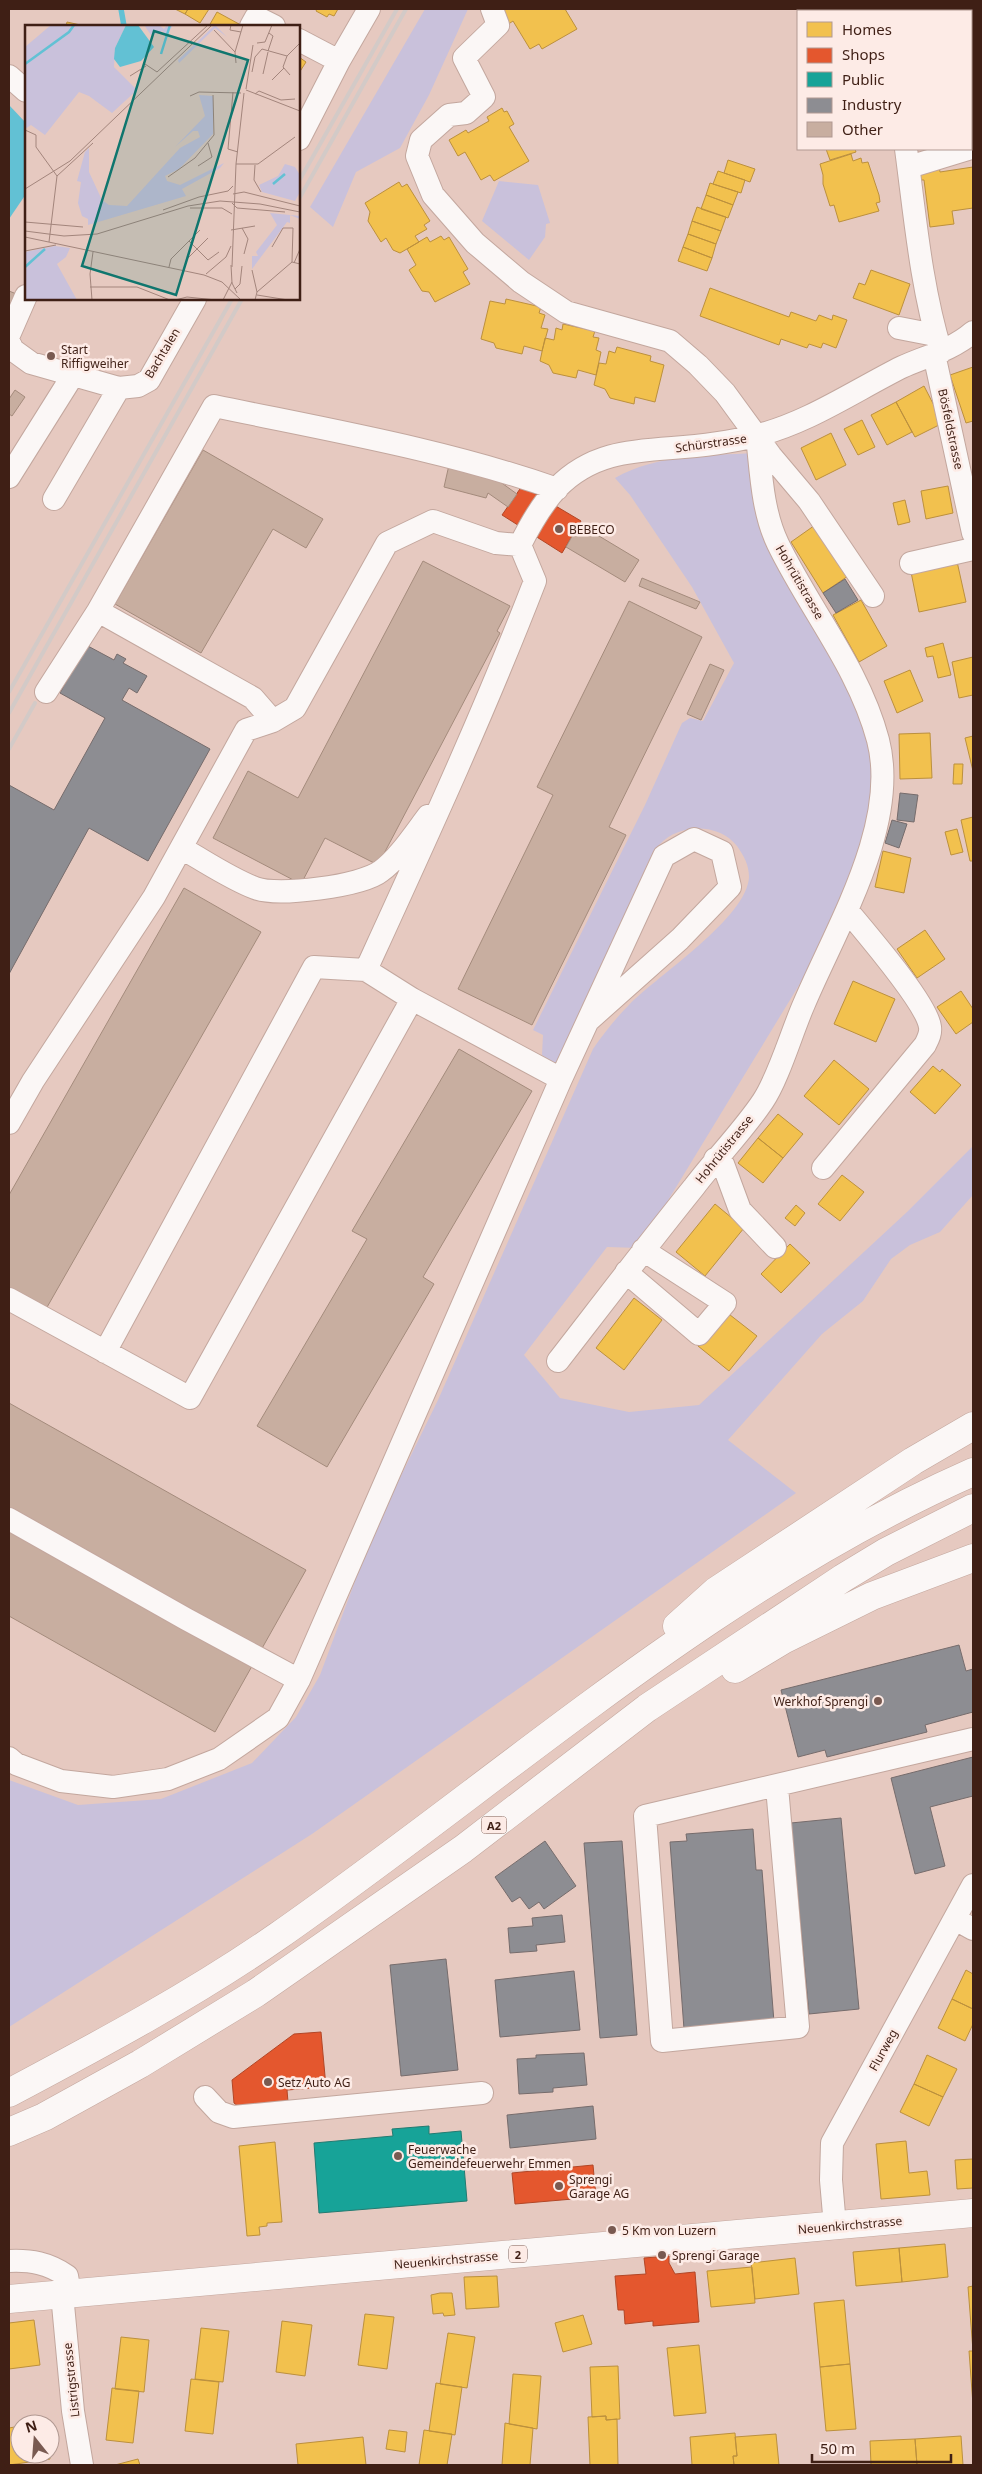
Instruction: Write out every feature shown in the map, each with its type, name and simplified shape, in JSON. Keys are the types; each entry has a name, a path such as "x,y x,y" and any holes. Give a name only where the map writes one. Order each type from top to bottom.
{"main road":[{"path":"607,1691 716,1591 913,1461 973,1426"},
{"path":"9,2093 207,1983 277,1937 410,1840 607,1691 730,1607 840,1540 973,1472"},
{"name":"A2","path":"9,2132 44,2116 132,2068 256,1993 463,1849 647,1708 765,1628 886,1552 973,1508"},
{"path":"463,1849 516,1822 688,1698 783,1640 872,1596 973,1558"},
{"name":"Neuenkirchstrasse","path":"9,2298 973,2214"}],"street":[{"path":"300,137 339,61 369,9"},
{"path":"492,9 498,25 464,58 484,97 466,114 449,115 421,140 417,156 433,195 475,243 521,282 566,312 670,341 698,365 725,393 747,426 809,501 873,596"},
{"path":"300,41 339,61"},
{"path":"9,76 25,90"},
{"path":"907,158 957,150"},
{"name":"Bösfeldstrasse","path":"907,158 920,253 947,347 973,533"},
{"path":"11,349 25,300"},
{"name":"Bachtalen","path":"11,349 31,363 119,388 138,386 149,380 194,300"},
{"path":"899,328 947,347"},
{"name":"Schürstrasse","path":"520,545 535,516 557,488 576,472 620,452 723,444 757,436 804,419 973,332"},
{"path":"9,477 73,375"},
{"path":"54,499 119,388"},
{"path":"46,692 98,610 214,406 406,446 511,472 557,488"},
{"name":"Hohrütistrasse","path":"558,1361 643,1250 764,1099 805,1001 847,910 878,818 882,773 879,744 868,708 834,640 777,543 770,523 763,488 757,436"},
{"path":"9,1123 33,1081 154,897 246,730 273,721 296,708 387,542 433,521 496,543 520,545 535,581 504,661 447,794 366,970"},
{"path":"911,563 973,549"},
{"path":"98,610 253,698 273,721"},
{"path":"181,848 256,889 295,891 335,886 366,879 384,869 447,794"},
{"path":"9,1758 16,1764 61,1781 114,1787 168,1779 219,1759 278,1718 299,1680 561,1079 664,856 694,839 722,852 730,886 680,940 589,1020"},
{"path":"823,1168 925,1045 930,1035 927,1017 898,973 847,910"},
{"path":"105,1352 314,967 366,970 412,1000 561,1079"},
{"path":"9,1300 190,1398 412,1000"},
{"path":"715,1159 723,1164 740,1210 775,1247"},
{"path":"626,1272 699,1334 725,1303 643,1250"},
{"path":"9,1519 186,1620 299,1680"},
{"path":"776,1786 798,2027 662,2041 645,1816 973,1739"},
{"name":"Flurweg","path":"835,2226 831,2180 832,2143 964,1924 973,1885"},
{"path":"205,2097 219,2112 233,2117 482,2093"},
{"name":"Listrigstrasse","path":"9,2261 32,2260 56,2269 67,2276 66,2294 73,2411 82,2465"}],"shaded area":[{"path":"425,9 468,9 429,95 400,148 356,172 333,227 310,207"},
{"path":"499,181 538,185 550,223 546,224 545,237 529,260 482,221"},
{"path":"754,453 756,495 866,722 874,774 871,812 835,926 639,1248 607,1247 524,1355 560,1398 629,1412 699,1405 907,1212 973,1146 973,1195 940,1232 910,1245 891,1259 863,1301 822,1334 728,1440 796,1493 312,1834 9,2027 9,1780 78,1805 161,1799 252,1763 296,1717 320,1675 373,1533 438,1400 593,1049 629,1005 718,928 744,893 749,877 747,865 740,850 729,838 720,833 699,828 688,829 668,837 655,849 646,867 562,1062 555,1064 542,1055 543,1035 533,1030 645,805 682,723 690,718 703,721 734,663 692,587 630,495 615,478 631,470 665,460"}],"water":[{"path":"9,105 25,122 25,195 9,219"}],"building: Homes":[{"path":"175,9 188,9 185,14"},
{"path":"188,9 209,9 200,23 185,14"},
{"path":"317,9 338,9 334,16 329,14 327,17 316,11"},
{"path":"498,9 565,9 577,29 542,49 539,44 530,49 513,21 507,25"},
{"path":"217,12 239,24 238,25 210,25"},
{"path":"67,22 80,25 66,25"},
{"path":"300,58 306,62 300,71"},
{"path":"502,108 504,112 507,111 514,124 509,127 529,161 494,181 490,175 481,180 465,152 458,156 449,140 466,130 468,133 489,121 487,117"},
{"path":"826,150 855,150 856,152 830,160"},
{"path":"851,154 853,161 861,158 862,163 868,162 879,195 880,202 876,203 879,211 839,222 834,205 830,206 823,184 820,164"},
{"path":"728,160 755,169 750,182 724,173"},
{"path":"939,166 940,172 973,167 973,208 952,211 954,224 930,227 924,180 921,180 919,169"},
{"path":"718,171 745,180 741,193 713,184"},
{"path":"399,182 402,187 407,184 430,221 424,225 427,229 415,236 419,242 400,253 393,250 386,238 381,242 368,221 370,212 365,203"},
{"path":"710,183 738,192 733,205 706,195"},
{"path":"706,195 733,205 728,218 701,209"},
{"path":"697,207 726,217 721,231 692,221"},
{"path":"692,221 721,231 716,244 688,234"},
{"path":"688,234 716,244 712,258 683,247"},
{"path":"441,236 444,240 449,237 468,269 463,272 470,284 435,302 429,292 422,291 409,270 416,265 407,249 427,237 430,242"},
{"path":"683,247 712,258 707,271 678,261"},
{"path":"871,270 910,284 899,315 853,298 859,283 865,285"},
{"path":"710,288 789,317 791,312 816,321 819,315 832,320 833,315 847,320 836,348 823,343 821,348 809,344 807,348 781,339 779,345 700,316"},
{"path":"506,299 541,307 539,313 545,315 541,328 548,329 542,351 524,346 522,354 496,348 494,343 481,339 490,301 505,304"},
{"path":"563,324 595,331 593,337 599,338 596,350 601,352 596,375 578,370 576,378 553,373 549,365 540,361 545,338 554,340 556,328 562,330"},
{"path":"617,347 651,356 650,361 664,365 655,402 635,397 634,404 610,398 605,389 594,385 599,363 606,364 609,351 615,353"},
{"path":"973,367 973,421 966,423 950,375"},
{"path":"924,386 943,423 915,437 896,402"},
{"path":"896,402 912,432 887,445 871,415"},
{"path":"862,420 875,447 858,455 844,429"},
{"path":"831,433 846,465 816,480 801,448"},
{"path":"948,486 953,513 926,519 921,491"},
{"path":"905,500 910,522 898,525 893,503"},
{"path":"818,523 851,574 823,593 791,542"},
{"path":"956,557 966,602 919,612 910,567"},
{"path":"861,600 887,646 859,662 833,615"},
{"path":"943,643 951,675 938,678 933,656 927,657 925,648"},
{"path":"973,657 973,695 959,698 952,662"},
{"path":"910,670 923,701 897,713 884,681"},
{"path":"930,733 932,778 900,779 899,734"},
{"path":"973,736 973,771 965,738"},
{"path":"954,764 963,764 962,784 953,784"},
{"path":"973,817 973,861 970,861 961,820"},
{"path":"957,829 963,852 951,855 945,832"},
{"path":"883,851 911,858 904,893 875,887"},
{"path":"925,930 945,959 917,978 897,949"},
{"path":"853,981 895,999 876,1042 834,1024"},
{"path":"961,991 973,1009 973,1022 956,1034 937,1007"},
{"path":"834,1060 869,1089 839,1125 804,1096"},
{"path":"933,1066 940,1072 942,1069 961,1085 935,1114 910,1092"},
{"path":"778,1114 803,1134 783,1158 758,1138"},
{"path":"758,1138 783,1158 763,1183 738,1163"},
{"path":"842,1175 864,1192 840,1221 818,1204"},
{"path":"715,1204 744,1228 705,1276 676,1252"},
{"path":"796,1205 805,1213 795,1226 785,1218"},
{"path":"790,1244 810,1263 781,1293 761,1274"},
{"path":"634,1298 662,1320 624,1370 596,1348"},
{"path":"725,1311 757,1336 729,1371 698,1346"},
{"path":"966,1970 973,1974 973,2009 952,1999"},
{"path":"952,1999 973,2009 973,2024 965,2041 938,2028"},
{"path":"927,2055 957,2069 943,2097 914,2084"},
{"path":"914,2084 943,2097 929,2126 900,2112"},
{"path":"906,2141 909,2173 927,2171 930,2195 881,2199 876,2144"},
{"path":"275,2142 282,2222 267,2223 267,2226 259,2227 260,2235 247,2236 239,2146"},
{"path":"973,2159 973,2188 957,2189 955,2160"},
{"path":"945,2244 948,2277 902,2282 899,2248"},
{"path":"899,2248 902,2282 856,2286 853,2252"},
{"path":"795,2258 799,2294 755,2299 751,2263"},
{"path":"752,2267 755,2303 711,2307 707,2271"},
{"path":"497,2276 499,2307 466,2309 464,2277"},
{"path":"973,2286 973,2351 968,2287"},
{"path":"452,2293 455,2315 433,2314 431,2295"},
{"path":"844,2300 850,2364 820,2367 814,2303"},
{"path":"365,2314 394,2317 387,2369 358,2365"},
{"path":"583,2315 592,2344 563,2352 555,2323"},
{"path":"34,2320 40,2365 9,2369 9,2323"},
{"path":"282,2321 312,2325 305,2376 276,2372"},
{"path":"201,2328 229,2331 223,2382 195,2379"},
{"path":"448,2333 475,2337 467,2388 440,2384"},
{"path":"121,2337 149,2340 144,2392 115,2389"},
{"path":"699,2345 706,2413 674,2416 667,2348"},
{"path":"969,2351 973,2351 973,2405"},
{"path":"850,2364 856,2429 826,2431 820,2367"},
{"path":"618,2366 620,2419 606,2420 606,2416 592,2417 590,2367"},
{"path":"513,2374 541,2376 537,2429 509,2424"},
{"path":"191,2379 219,2382 213,2434 185,2431"},
{"path":"436,2383 462,2387 455,2435 429,2431"},
{"path":"112,2388 139,2391 133,2443 106,2440"},
{"path":"606,2416 606,2420 617,2419 618,2465 590,2465 588,2417"},
{"path":"505,2423 533,2428 530,2465 502,2465"},
{"path":"9,2428 10,2464 16,2464 9,2465"},
{"path":"389,2430 407,2432 405,2452 386,2449"},
{"path":"424,2430 452,2434 447,2465 419,2465"},
{"path":"735,2433 737,2456 733,2456 734,2465 692,2465 690,2437"},
{"path":"776,2434 779,2465 734,2465 733,2456 737,2456 735,2437"},
{"path":"961,2436 963,2465 917,2465 915,2439"},
{"path":"363,2437 366,2465 298,2465 296,2444"},
{"path":"915,2439 917,2465 871,2465 870,2441"},
{"path":"138,2459 140,2465 115,2465"}],"building: Shops":[{"path":"522,486 581,521 562,553 502,515"},
{"path":"321,2032 326,2087 287,2090 288,2102 239,2107 234,2103 232,2080 294,2034"},
{"path":"593,2165 596,2197 515,2204 512,2173"},
{"path":"669,2256 669,2263 675,2274 695,2272 699,2322 653,2326 653,2321 625,2324 624,2310 618,2310 615,2276 646,2274 644,2258"}],"building: Public":[{"path":"429,2126 429,2134 461,2131 467,2201 319,2213 314,2143 393,2136 392,2129"}],"building: Industry":[{"path":"845,579 858,600 836,613 823,593"},
{"path":"86,645 114,660 117,654 126,659 123,663 147,676 137,693 129,688 122,700 210,749 148,861 89,828 9,974 9,785 54,810 105,718 60,693"},
{"path":"900,793 918,795 914,822 897,820"},
{"path":"892,820 907,824 899,848 885,843"},
{"name":"Werkhof Sprengi","path":"959,1645 966,1671 973,1669 973,1712 925,1725 927,1732 827,1757 825,1750 798,1757 781,1690"},
{"path":"973,1757 973,1796 930,1807 945,1866 915,1874 891,1778"},
{"path":"841,1818 859,2009 809,2014 791,1823"},
{"path":"753,1829 756,1870 762,1870 774,2022 684,2029 670,1842 687,1841 686,1834"},
{"path":"545,1841 576,1886 544,1909 539,1902 529,1909 520,1897 512,1902 495,1877"},
{"path":"622,1841 637,2035 600,2038 584,1843"},
{"path":"562,1915 565,1942 536,1945 537,1951 510,1953 508,1928 533,1926 532,1918"},
{"path":"446,1959 458,2070 401,2076 390,1965"},
{"path":"574,1971 580,2030 500,2037 495,1980"},
{"path":"584,2053 587,2085 553,2088 553,2092 519,2094 517,2059 536,2058 536,2055"},
{"path":"593,2106 596,2139 510,2148 507,2115"}],"building: Other":[{"path":"9,291 19,295 9,317"},
{"path":"15,390 25,397 12,416 9,414 9,399"},
{"path":"203,450 323,519 306,548 273,529 201,653 115,604"},
{"path":"449,465 492,476 517,494 508,507 488,493 486,498 444,487"},
{"path":"579,524 639,560 625,582 566,547"},
{"path":"423,561 510,606 497,631 500,633 378,865 325,838 301,884 213,838 248,771 298,798"},
{"path":"642,578 700,602 696,609 639,586"},
{"path":"629,601 702,637 609,827 626,835 532,1025 458,989 553,795 537,787"},
{"path":"710,664 724,670 701,720 687,714"},
{"path":"184,888 261,932 46,1309 9,1288 9,1195"},
{"path":"459,1049 532,1091 423,1277 434,1284 327,1467 257,1426 367,1239 352,1231"},
{"path":"9,1403 306,1570 215,1732 9,1616"}],"waterway":[{"path":"121,9 124,25"}],"railway":[{"path":"300,179 397,9"},
{"path":"300,197 406,9"},
{"path":"9,692 231,300"},
{"path":"9,713 241,300"},
{"path":"9,749 35,703"}],"place":[{"name":"Start Riffigweiher","path":"51,356"},
{"name":"BEBECO","path":"559,529"},
{"name":"Werkhof Sprengi","path":"878,1701"},
{"name":"Setz Auto AG","path":"268,2082"},
{"name":"Feuerwache Gemeindefeuerwehr Emmen","path":"398,2156"},
{"name":"Sprengi Garage AG","path":"559,2186"},
{"name":"5 Km von Luzern","path":"612,2230"},
{"name":"Sprengi Garage","path":"662,2255"}]}
